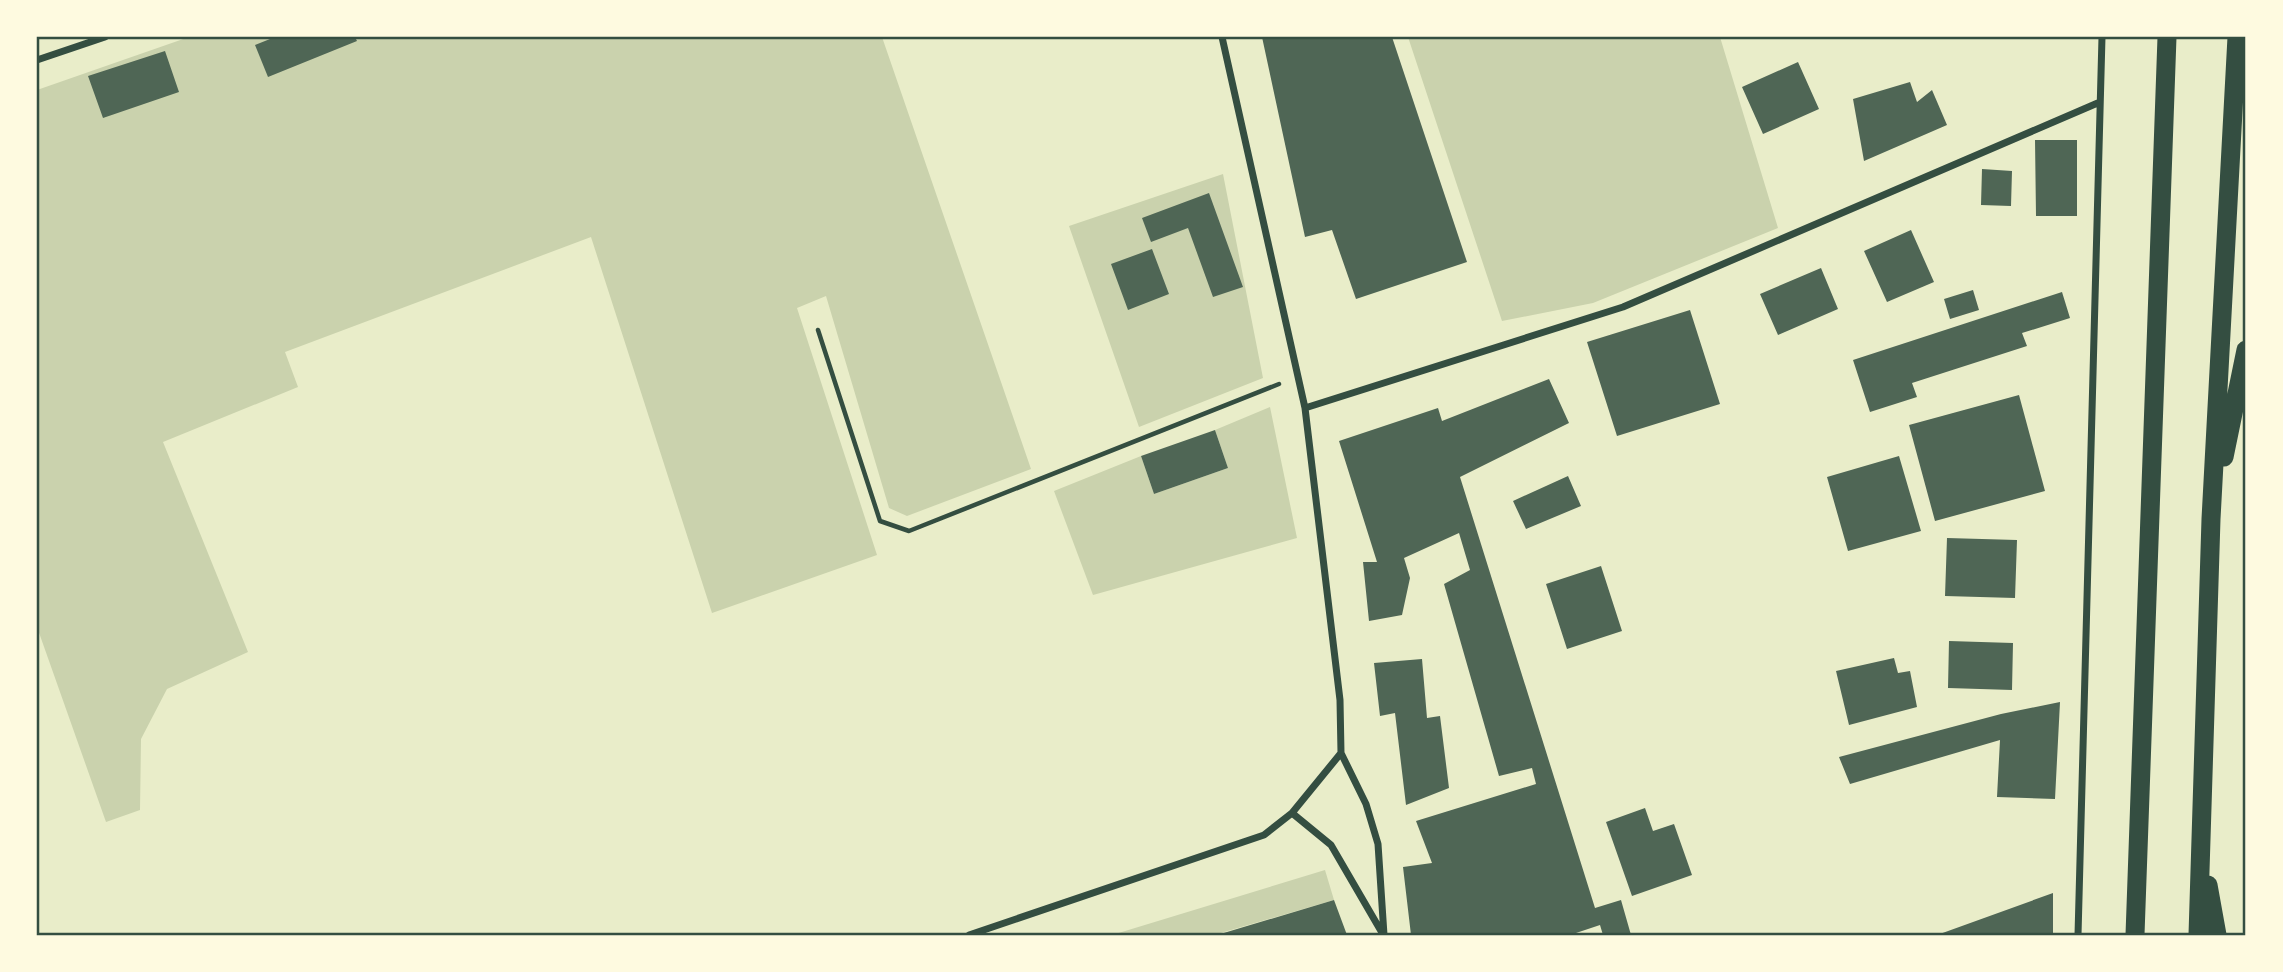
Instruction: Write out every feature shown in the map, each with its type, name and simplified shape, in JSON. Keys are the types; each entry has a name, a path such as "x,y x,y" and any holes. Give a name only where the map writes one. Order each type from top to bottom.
{"highway":[{"path":"2135,935 2167,37"},
{"path":"2199,935 2211,519 2237,37"},
{"path":"2211,519 2246,350"},
{"path":"2201,850 2217,935"},
{"path":"2125,935 2137,880"}],"street":[{"path":"37,60 105,37"},
{"path":"1222,37 1305,408 1340,700 1341,753 1366,804 1378,844 1384,935"},
{"path":"2078,932 2102,37"},
{"path":"1305,408 1623,307 2100,102"},
{"path":"970,935 1264,835 1292,813 1341,753"},
{"path":"1292,813 1331,845 1384,935"}],"path":[{"path":"818,330 880,522 909,531 1299,376"}],"green space":[{"path":"189,37 882,37 1031,469 907,516 889,508 826,296 797,308 877,555 712,613 591,237 285,352 298,387 163,442 248,652 167,689 141,739 140,810 106,822 37,627 37,90"},
{"path":"1408,37 1720,37 1778,228 1593,303 1502,321"},
{"path":"1223,174 1263,378 1139,427 1069,226"},
{"path":"1270,407 1297,538 1093,595 1054,491 1141,456 1154,494 1228,468 1215,430"},
{"path":"1325,870 1334,900 1214,935 1112,935"}],"building":[{"path":"275,37 355,37 357,41 268,77 255,45"},
{"path":"1262,37 1392,37 1467,262 1356,299 1332,230 1305,237"},
{"path":"165,51 179,92 103,118 88,76"},
{"path":"1798,62 1819,109 1763,134 1742,87"},
{"path":"1910,82 1917,102 1932,90 1947,125 1864,161 1853,99"},
{"path":"2035,140 2077,140 2077,216 2036,216"},
{"path":"1982,169 2012,171 2011,206 1981,205"},
{"path":"1209,193 1243,287 1213,297 1188,228 1151,242 1142,218"},
{"path":"1911,230 1934,282 1887,302 1864,251"},
{"path":"1152,249 1169,294 1128,310 1111,264"},
{"path":"1821,268 1838,309 1778,335 1760,294"},
{"path":"1973,290 1979,310 1950,319 1944,299"},
{"path":"2062,292 2070,318 2022,333 2027,346 1912,383 1917,397 1870,412 1853,360"},
{"path":"1690,310 1720,404 1617,436 1587,342"},
{"path":"1549,379 1569,423 1460,477 1595,908 1621,900 1631,935 1603,935 1600,925 1570,935 1411,935 1403,867 1432,863 1416,821 1536,784 1532,768 1499,776 1444,584 1470,570 1459,533 1404,558 1410,578 1402,615 1369,621 1363,562 1377,562 1339,441 1438,408 1442,421"},
{"path":"2019,395 2045,491 1935,521 1909,425"},
{"path":"1215,430 1228,468 1154,494 1141,456"},
{"path":"1899,456 1921,531 1848,551 1827,477"},
{"path":"1568,476 1581,506 1526,529 1513,501"},
{"path":"1947,538 2017,540 2015,598 1945,596"},
{"path":"1601,566 1622,631 1567,649 1546,584"},
{"path":"1949,641 2013,643 2012,690 1948,688"},
{"path":"1894,658 1898,673 1910,671 1917,707 1849,725 1836,671"},
{"path":"1422,659 1427,718 1440,716 1449,788 1406,805 1395,713 1380,716 1374,663"},
{"path":"2060,702 2055,799 1997,797 2000,740 1850,784 1839,757 2001,714"},
{"path":"1645,808 1653,831 1674,824 1692,875 1632,896 1606,822"},
{"path":"2053,893 2053,935 1937,935"},
{"path":"1334,900 1347,935 1217,935"}]}
